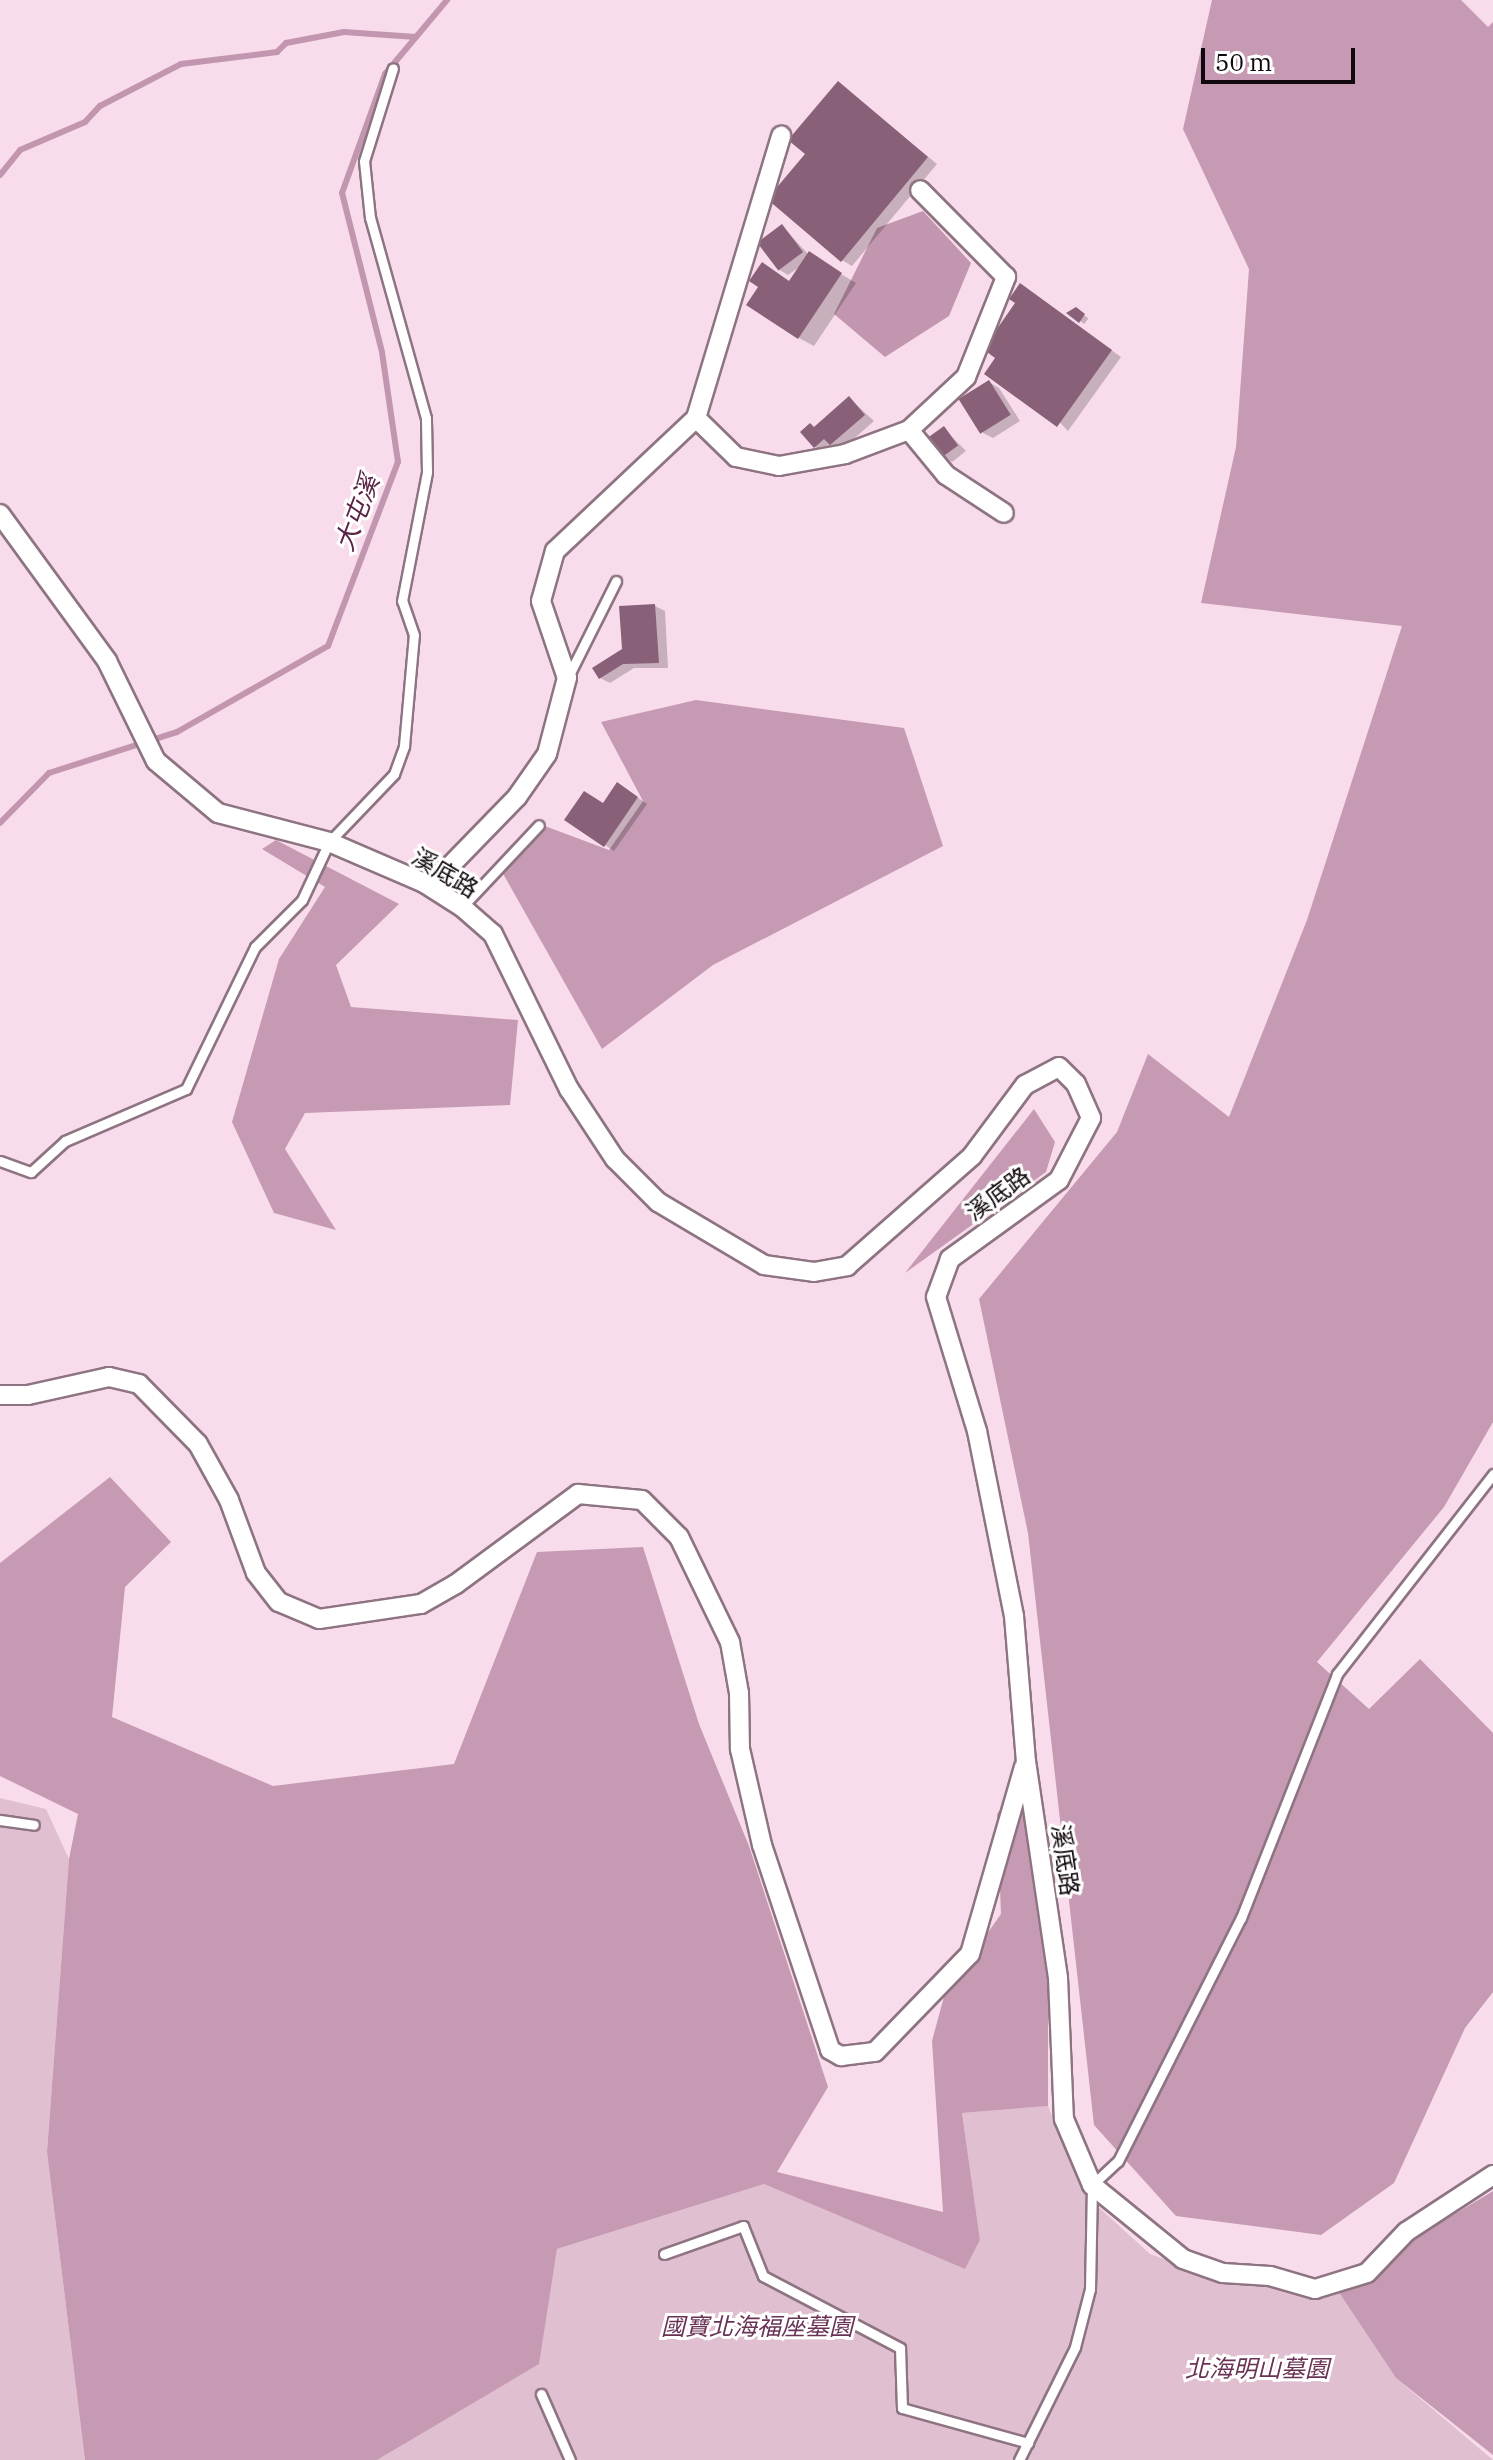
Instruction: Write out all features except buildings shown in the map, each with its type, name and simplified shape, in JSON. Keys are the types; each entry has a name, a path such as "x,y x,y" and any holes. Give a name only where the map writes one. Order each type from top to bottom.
{"street":[{"path":"424,883 448,868 532,776 547,754 567,678 541,601 555,551 696,418 781,136"},
{"path":"696,418 736,457 779,466 845,454 909,430 966,377 1006,277 920,190"},
{"path":"909,430 946,475 1004,513"},
{"name":"溪底路","path":"0,515 107,661 140,722 156,761 218,813 329,842 424,883 462,907 493,934 569,1089 615,1159 658,1202 764,1265 814,1272 847,1266 972,1156 1025,1085 1059,1067 1076,1084 1091,1118 1059,1180 950,1259 936,1297 977,1431 1014,1616 1026,1761 1058,1978 1064,2119 1092,2185 1183,2259 1223,2273 1270,2276 1315,2289 1367,2273 1406,2232 1493,2175"},
{"path":"0,1395 28,1395 109,1377 139,1384 198,1444 229,1500 256,1573 279,1602 319,1619 421,1604 456,1584 578,1494 642,1500 679,1537 730,1642 739,1693 740,1749 762,1845 830,2050 841,2056 875,2052 970,1954 1026,1761"}],"lane":[{"path":"0,1161 31,1172 65,1141 186,1089 255,947 302,900 329,842 394,774 404,746 414,635 402,601 427,472 426,418 370,218 364,161 393,68"},
{"path":"567,678 616,581"},
{"path":"462,907 539,825"},
{"path":"1019,2460 1075,2347 1090,2289 1092,2185 1118,2161 1241,1918 1337,1674 1493,1474"},
{"path":"0,1820 34,1825"},
{"path":"664,2254 743,2226 763,2276 900,2348 902,2408 1028,2443"},
{"path":"541,2394 570,2460"}],"green space":[{"path":"0,1798 46,1809 69,1859 47,2152 85,2460 0,2460"},
{"name":"國寶北海福座墓園","path":"1048,2106 1083,2193 1150,2254 1217,2278 1330,2279 1396,2378 1493,2460 377,2460 538,2364 557,2249 764,2184 965,2269 980,2240 962,2113"}],"shaded area":[{"path":"1212,0 1461,0 1488,27 1493,22 1493,1422 1444,1507 1317,1662 1369,1709 1420,1659 1493,1733 1493,1992 1465,2028 1394,2183 1321,2235 1176,2216 1094,2125 1028,1533 979,1299 1117,1132 1148,1054 1229,1117 1307,920 1402,626 1201,603 1236,447 1249,269 1183,129"},
{"path":"923,211 971,263 949,316 885,357 834,314 877,228"},
{"path":"696,700 904,728 943,846 713,965 602,1049 501,870 542,825 609,850 643,801 601,722"},
{"path":"276,840 399,904 336,965 351,1007 518,1020 510,1105 305,1113 285,1149 336,1230 274,1213 232,1122 279,959 325,887 262,849"},
{"path":"1034,1109 1055,1142 1046,1172 905,1273"},
{"path":"110,1477 171,1542 125,1587 112,1717 273,1786 454,1764 537,1552 643,1547 699,1724 749,1846 828,2087 777,2172 943,2212 932,2041 945,1993 1001,1914 997,1814 1024,1775 1048,1946 1048,2106 962,2113 980,2240 965,2269 764,2184 557,2249 539,2364 377,2460 85,2460 47,2152 69,1859 78,1814 0,1776 0,1563"},
{"path":"1493,2191 1493,2455 1396,2378 1330,2279 1405,2244"}],"waterway":[{"name":"大屯溪","path":"0,823 49,773 177,732 328,646 398,462 382,352 342,193 385,74 447,0"},
{"path":"0,175 20,150 85,122 100,106 181,64 277,52 286,43 344,32 416,37"}],"park label":[{"name":"北海明山墓園","path":"1257,2369"}]}
